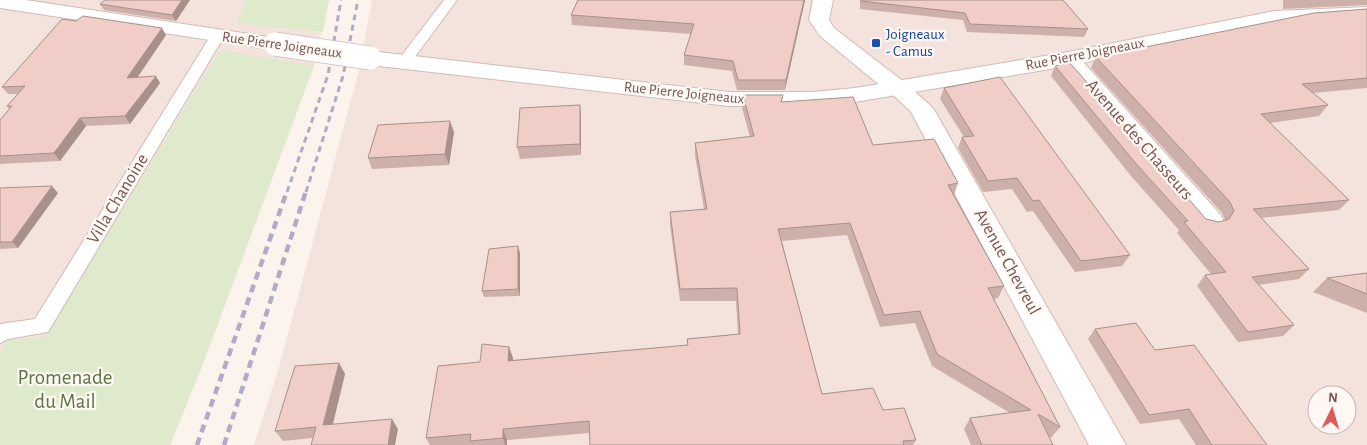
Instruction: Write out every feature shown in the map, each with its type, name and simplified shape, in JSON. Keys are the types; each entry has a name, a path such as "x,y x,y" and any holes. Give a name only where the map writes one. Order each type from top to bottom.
{"street":[{"name":"Avenue Chevreul","path":"823,0 820,20 827,32 921,108 1108,445"},
{"name":"Rue Pierre Joigneaux","path":"0,2 62,20 218,35 370,58 729,99 779,101 870,94 896,87 1068,59 1275,17 1367,13"},
{"name":"Avenue des Chasseurs","path":"1068,59 1210,221"}],"lane":[{"path":"404,62 451,0"},
{"name":"Villa Chanoine","path":"0,336 2,332 41,326 218,35"}],"shaded area":[{"path":"0,0 329,0 314,66 201,369 170,445 0,445"},
{"path":"372,0 1367,0 1367,445 254,445 278,371 359,70"}],"green space":[{"path":"246,0 329,0 323,32 237,23"},
{"name":"Promenade du Mail","path":"220,50 314,66 201,369 170,445 0,445 0,352 7,340 45,337"}],"building":[{"path":"105,0 182,0 172,15 100,4"},
{"path":"578,0 804,0 786,80 738,80 733,61 684,55 694,24 571,15"},
{"path":"861,0 1063,0 1088,29 970,24 965,13"},
{"path":"1367,9 1367,78 1302,84 1328,105 1261,114 1349,200 1253,209 1309,269 1252,277 1294,325 1248,332 1205,275 1226,272 1184,222 1188,221 1138,166 1055,66 1070,63 1206,219 1219,222 1229,219 1234,211 1230,202 1096,57 1314,13"},
{"path":"83,16 162,28 127,78 156,76 125,116 80,118 54,153 0,156 0,120 12,106 7,106 25,86 2,87 62,19 76,21"},
{"path":"1000,77 1130,255 1081,261 1039,200 1033,201 1017,178 988,181 962,137 974,136 944,88"},
{"path":"743,95 783,95 781,102 853,97 873,145 934,139 958,183 948,185 1004,286 988,288 1060,427 1038,414 1053,445 982,445 970,418 1031,410 937,354 920,311 884,315 850,223 778,229 822,394 873,388 883,410 904,408 916,440 903,441 904,445 590,445 589,421 503,429 503,438 470,441 471,434 426,438 438,366 480,362 482,344 509,347 508,361 688,345 687,339 740,334 737,288 680,289 670,212 707,209 695,143 754,136"},
{"path":"580,105 580,144 517,147 520,108"},
{"path":"450,121 445,154 368,158 378,125"},
{"path":"52,186 12,242 0,242 0,188"},
{"path":"518,246 518,289 482,291 489,249"},
{"path":"1367,273 1367,294 1327,278"},
{"path":"1136,323 1155,350 1194,345 1267,445 1212,445 1189,409 1149,415 1095,329"},
{"path":"339,363 323,425 392,419 388,445 311,445 316,427 275,431 295,366"}],"railway":[{"path":"287,192 328,75 341,0"},
{"path":"306,192 343,76 358,0"},
{"path":"197,445 287,191"},
{"path":"224,445 306,191"}],"place":[{"name":"Joigneaux - Camus","path":"876,43"}]}
